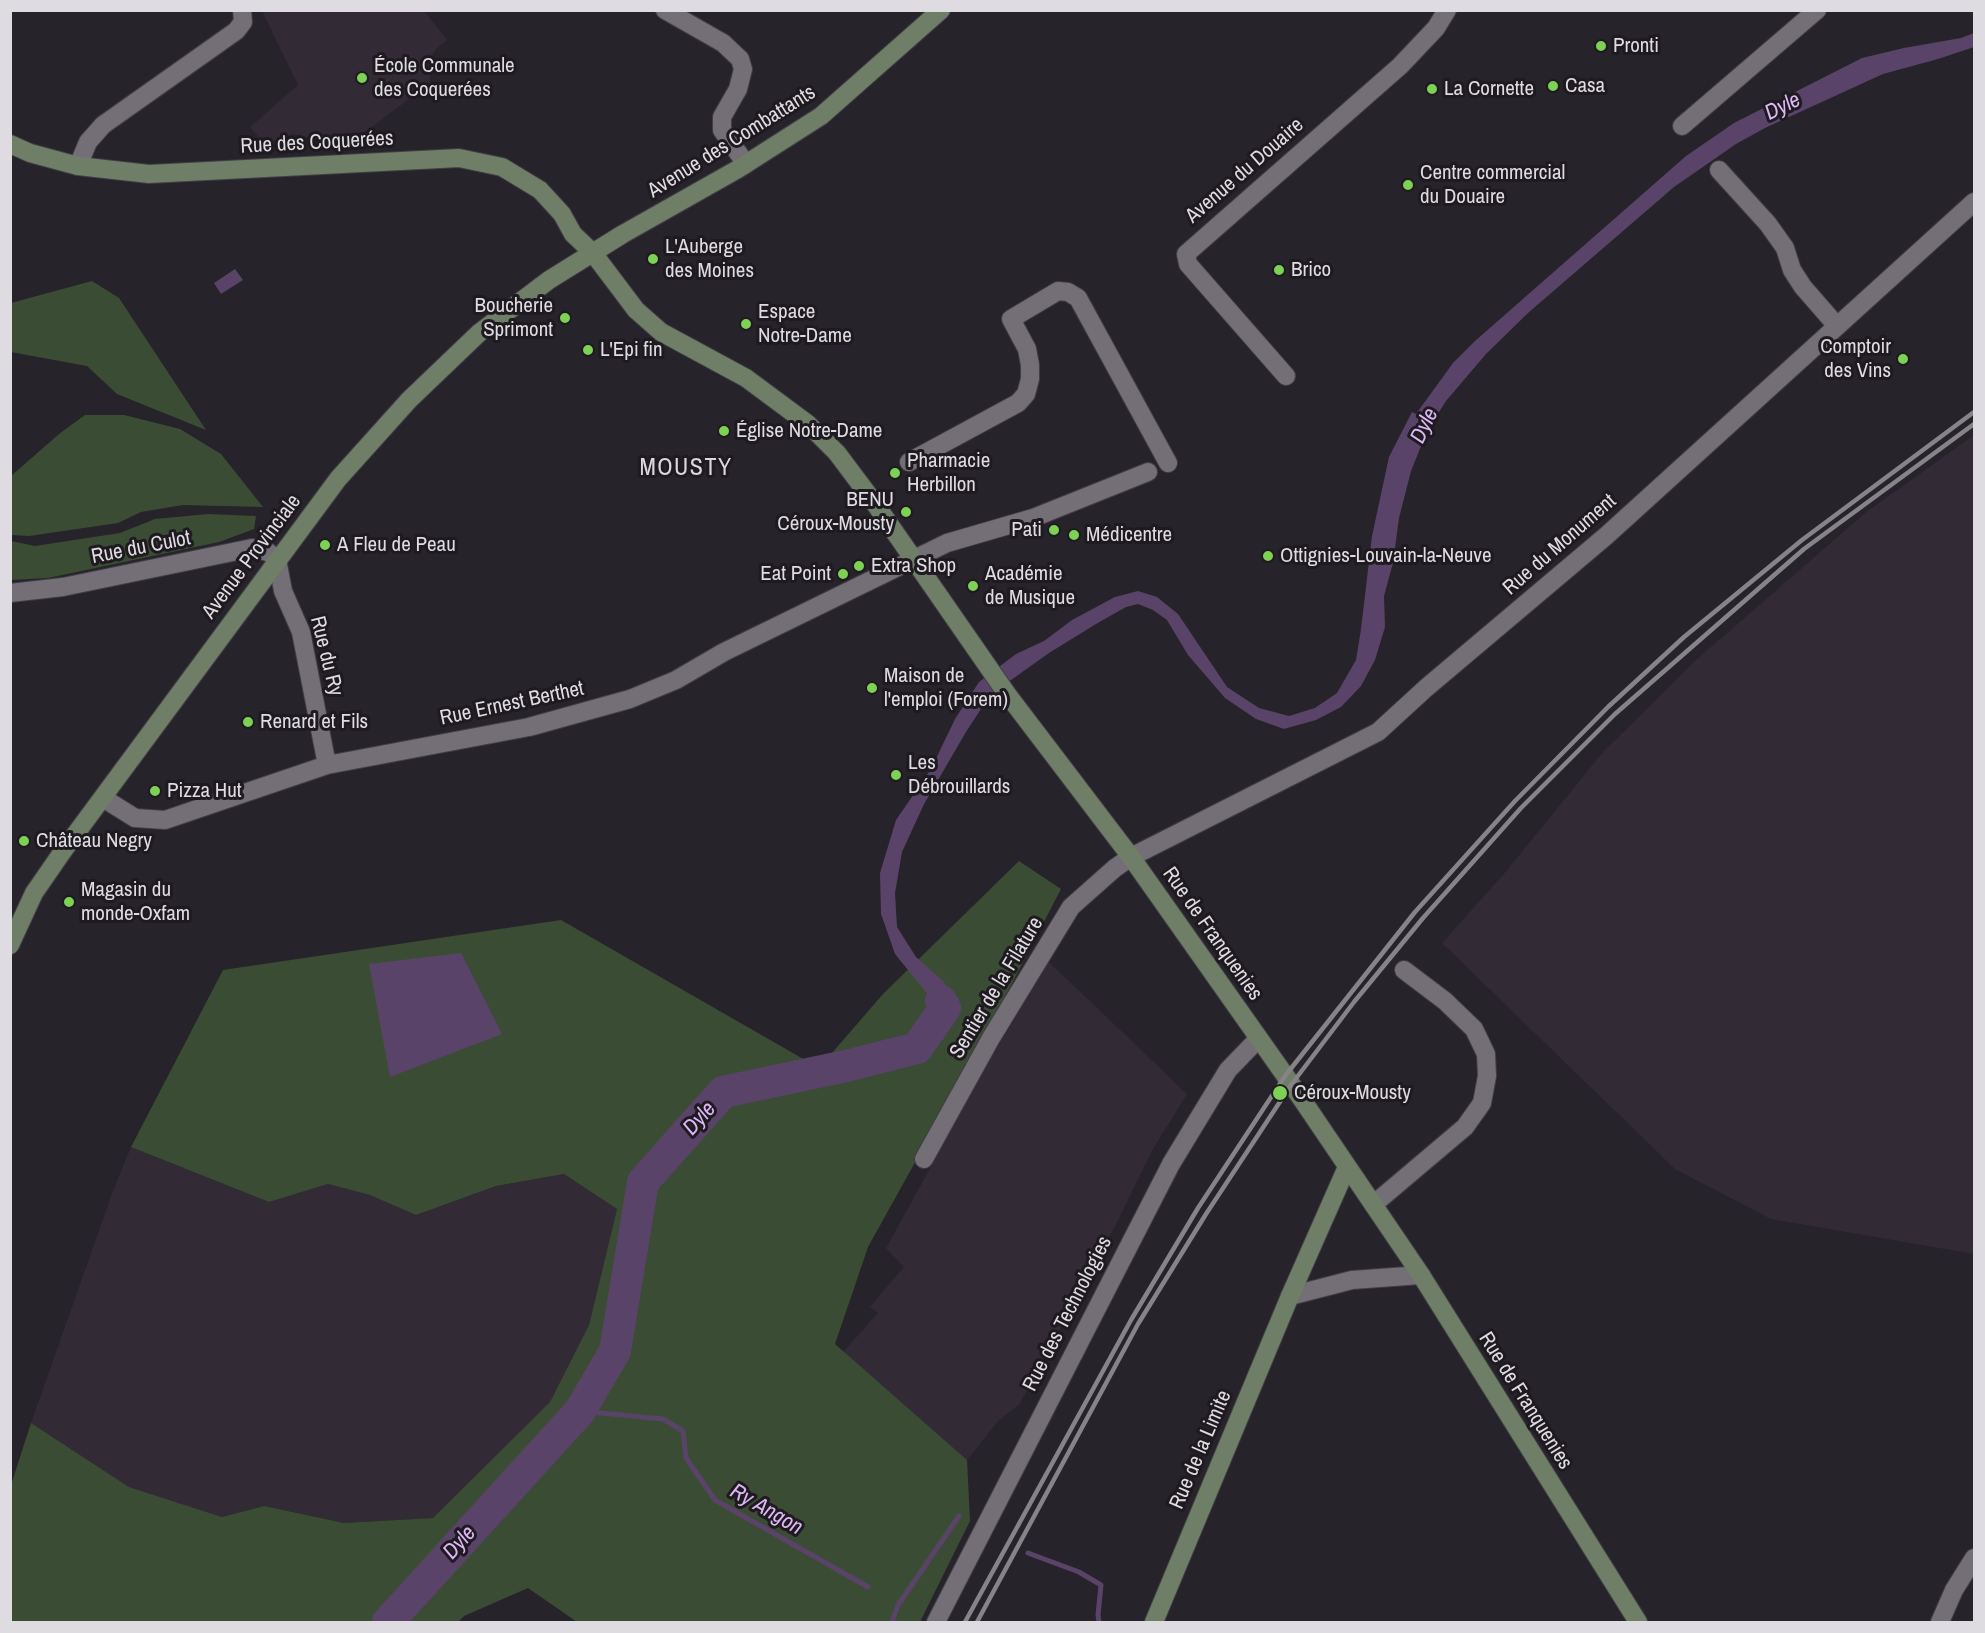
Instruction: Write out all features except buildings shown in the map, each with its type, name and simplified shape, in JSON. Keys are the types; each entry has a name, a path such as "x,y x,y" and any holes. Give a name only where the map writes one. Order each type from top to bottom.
{"street":[{"path":"78,166 88,142 103,125 236,31 243,22 242,10"},
{"path":"665,10 723,43 740,59 743,69 738,89 722,117 722,130 746,164"},
{"name":"Avenue des Combattants","path":"593,253 746,164 821,116 941,10"},
{"name":"Avenue du Douaire","path":"1286,376 1188,264 1185,254 1400,66 1436,28 1447,10"},
{"path":"1682,126 1817,10"},
{"name":"Rue des Coquerées","path":"10,144 30,153 78,166 158,174 459,158 502,167 540,190 562,214 573,234 593,253 636,310 661,332 746,378"},
{"path":"1719,170 1768,224 1785,248 1792,270 1803,287 1837,326"},
{"name":"Rue du Monument","path":"1131,857 1378,732 1426,688 1606,536 1974,202"},
{"name":"Avenue Provinciale","path":"10,945 34,893 339,479 409,400 479,333 549,280 593,253"},
{"path":"909,462 1018,403 1026,394 1030,379 1027,349 1011,319 1058,291 1068,292 1078,298 1168,463"},
{"name":"Rue de Franquenies","path":"746,378 808,424 837,453 876,505 1007,694 1131,857 1301,1098 1421,1275 1638,1623"},
{"path":"914,560 947,543 1033,518 1148,472"},
{"name":"Rue du Culot","path":"10,593 63,587 252,548 268,552 278,559"},
{"name":"Rue du Ry","path":"278,559 283,591 301,632 327,765"},
{"name":"Rue Ernest Berthet","path":"103,798 135,818 165,820 327,765 529,727 630,699 676,680 724,652 914,560"},
{"name":"Sentier de la Filature","path":"924,1159 991,1038 1071,907 1131,857"},
{"path":"1374,1204 1465,1127 1482,1103 1487,1076 1486,1054 1474,1029 1445,1001 1404,970"},
{"name":"Rue des Technologies","path":"936,1623 1171,1164 1228,1070 1258,1039"},
{"name":"Rue de la Limite","path":"1154,1623 1290,1296 1347,1167"},
{"path":"1290,1296 1352,1280 1421,1275"},
{"path":"1940,1623 1954,1590 1974,1558"}],"shaded area":[{"name":"École Communale des Coquerées","path":"262,11 424,11 447,40 435,50 430,60 430,83 364,133 353,137 311,138 293,134 275,140 267,147 250,127 298,85"},
{"path":"1974,435 1974,1254 1771,1219 1675,1169 1442,943 1503,875 1604,751 1695,661 1865,513"},
{"path":"1049,962 1187,1094 1153,1149 1115,1226 1019,1405 999,1420 967,1460 843,1352 878,1313 870,1307 904,1267 886,1248 990,1060"},
{"path":"131,1147 269,1202 328,1184 370,1195 416,1215 496,1186 564,1174 617,1209 589,1325 550,1402 433,1518 344,1523 264,1506 222,1517 129,1487 31,1423 113,1191"}],"green space":[{"path":"92,281 119,298 206,430 117,394 87,366 11,352 11,303"},
{"path":"85,415 124,415 180,429 221,454 263,507 183,505 141,512 118,523 29,536 11,535 11,476 59,434"},
{"path":"208,514 256,516 254,529 219,542 48,578 11,580 11,541 35,546 120,533 155,519"},
{"path":"1019,861 1061,889 977,1051 868,1247 835,1344 967,1460 970,1521 920,1622 577,1622 528,1588 464,1616 458,1622 11,1622 11,1485 31,1423 129,1487 222,1517 264,1506 344,1523 433,1518 550,1402 589,1325 617,1209 564,1174 496,1186 416,1215 370,1195 328,1184 269,1202 131,1147 223,970 561,920 819,1068 883,994"}],"water":[{"path":"1974,33 1974,47 1883,74 1765,128 1736,144 1674,187 1528,313 1486,354 1446,401 1427,431 1411,471 1399,518 1393,563 1384,596 1385,627 1375,660 1361,686 1341,707 1316,720 1284,729 1256,719 1225,698 1188,655 1167,620 1153,610 1138,604 1126,607 1096,624 1049,653 990,695 924,804 902,852 895,893 897,927 916,957 944,982 956,1012 943,1040 921,1034 928,1028 935,1013 930,997 895,954 881,914 880,873 896,820 931,769 955,719 979,682 1016,654 1044,641 1072,620 1115,597 1138,591 1157,597 1178,614 1227,687 1259,708 1289,716 1315,708 1337,693 1356,660 1372,536 1389,457 1412,412 1416,414 1453,363 1475,341 1686,156 1734,123 1862,58 1961,38"},
{"path":"235,269 243,280 221,294 214,283"},
{"path":"461,953 502,1034 390,1077 369,964"}],"waterway":[{"name":"Dyle","path":"388,1622 580,1411 615,1351 643,1182 723,1092 846,1066 917,1048 945,1008 941,1001"},
{"name":"Ry Angon","path":"580,1411 663,1419 683,1431 686,1458 715,1500 868,1587"},
{"name":"Ry Angon","path":"892,1622 898,1605 959,1516"},
{"name":"Ry Angon","path":"1028,1553 1079,1572 1101,1585 1099,1622"}],"railway":[{"path":"965,1622 1131,1320 1198,1208 1285,1076 1415,912 1515,801 1608,707 1684,637 1802,540 1974,412"},
{"path":"977,1622 1138,1324 1206,1214 1291,1085 1354,1002 1423,918 1521,808 1615,714 1804,549 1974,424"}],"place":[{"name":"Pronti","path":"1601,46"},
{"name":"École Communale des Coquerées","path":"362,78"},
{"name":"Casa","path":"1553,86"},
{"name":"La Cornette","path":"1432,89"},
{"name":"Centre commercial du Douaire","path":"1408,185"},
{"name":"L'Auberge des Moines","path":"653,259"},
{"name":"Brico","path":"1279,270"},
{"name":"Boucherie Sprimont","path":"565,318"},
{"name":"Espace Notre-Dame","path":"746,324"},
{"name":"L'Epi fin","path":"588,350"},
{"name":"Comptoir des Vins","path":"1903,359"},
{"name":"Église Notre-Dame","path":"724,431"},
{"name":"Pharmacie Herbillon","path":"895,473"},
{"name":"BENU Céroux-Mousty","path":"906,512"},
{"name":"Pati","path":"1054,530"},
{"name":"Médicentre","path":"1074,535"},
{"name":"A Fleu de Peau","path":"325,545"},
{"name":"Ottignies-Louvain-la-Neuve","path":"1268,556"},
{"name":"Extra Shop","path":"859,566"},
{"name":"Eat Point","path":"843,574"},
{"name":"Académie de Musique","path":"973,586"},
{"name":"Maison de l'emploi (Forem)","path":"872,688"},
{"name":"Renard et Fils","path":"248,722"},
{"name":"Les Débrouillards","path":"896,775"},
{"name":"Pizza Hut","path":"155,791"},
{"name":"Château Negry","path":"24,841"},
{"name":"Magasin du monde-Oxfam","path":"69,902"},
{"name":"Céroux-Mousty","path":"1280,1093"}],"district":[{"name":"MOUSTY","path":"686,469"}]}
